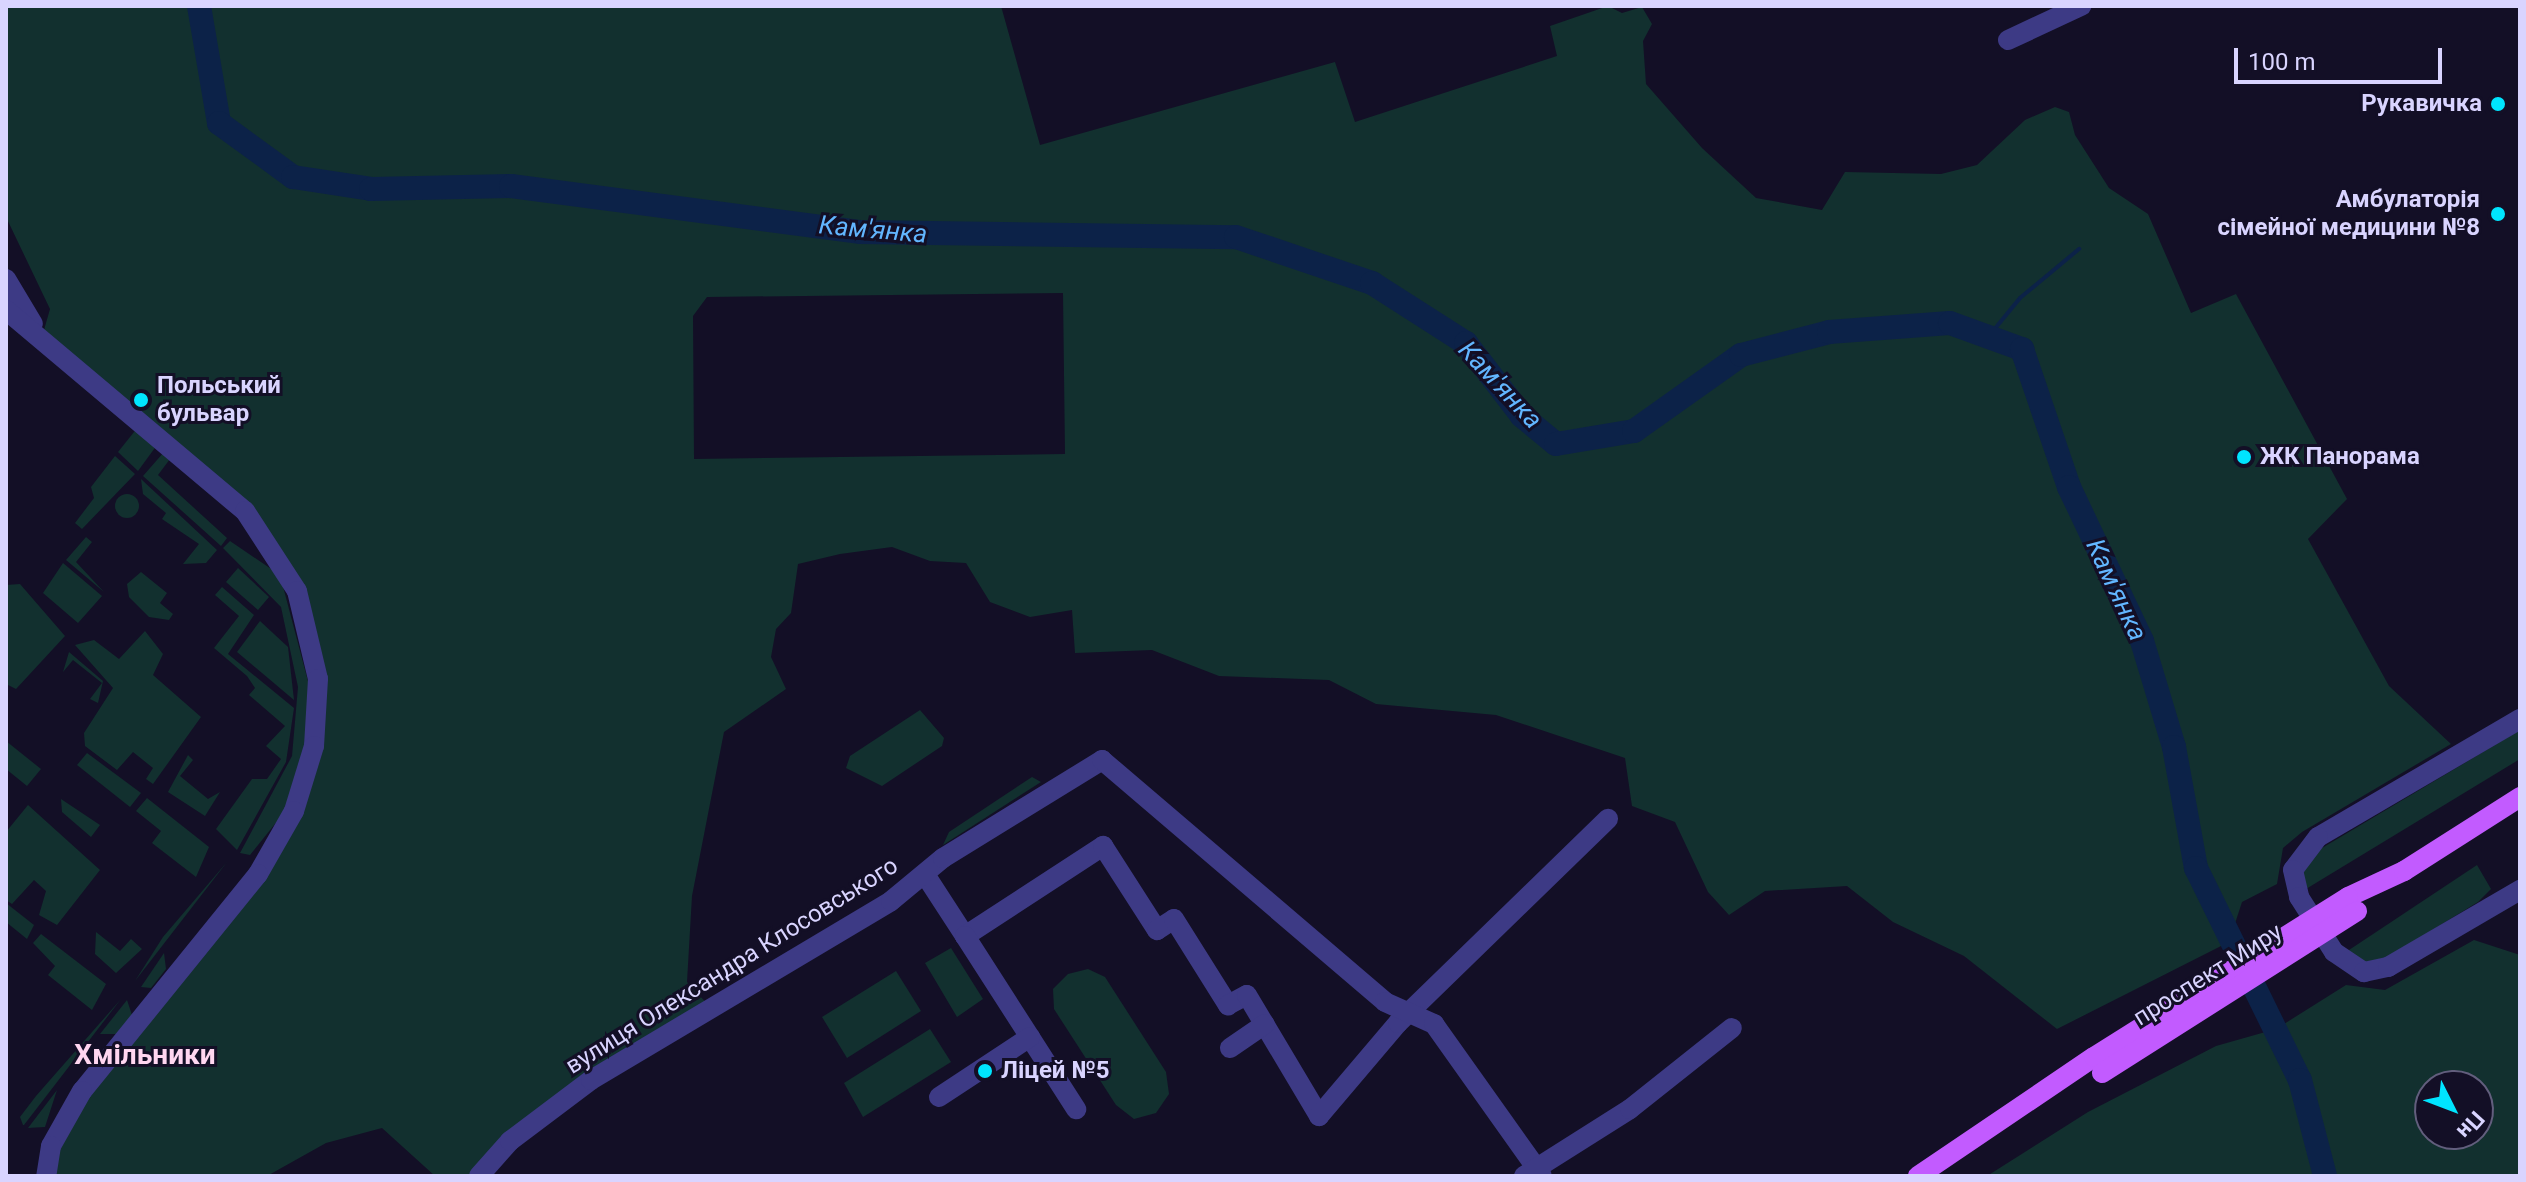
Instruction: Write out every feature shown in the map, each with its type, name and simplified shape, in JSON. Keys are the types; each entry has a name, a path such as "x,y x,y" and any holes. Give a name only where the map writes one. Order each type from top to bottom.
{"main road":[{"name":"проспект Миру","path":"1918,1176 2520,797"}],"street":[{"path":"2008,40 2081,6"},
{"path":"6,279 42,337"},
{"path":"6,310 180,450 267,538 305,612 319,703 301,791 258,874 82,1091 51,1146 46,1176"},
{"path":"2520,719 2318,837 2297,857 2293,881 2334,952 2364,972 2388,967 2520,890"},
{"name":"вулиця Олександра Клосовського","path":"479,1176 510,1141 591,1080 926,876 1102,760 1385,1002 1416,1010"},
{"path":"965,936 1103,846 1157,930 1174,919 1228,1005 1247,995 1319,1116 1416,1010 1608,819"},
{"path":"926,876 1076,1109"},
{"path":"1416,1010 1434,1024 1534,1173 1630,1109 1732,1028"},
{"path":"1230,1048 1265,1024"},
{"path":"939,1097 1030,1037"}],"green space":[{"path":"6,6 1001,6 1040,145 1335,62 1355,122 1557,56 1550,26 1608,6 1622,13 1642,7 1652,24 1643,41 1646,84 1702,148 1756,198 1822,210 1845,172 1941,174 1977,165 2025,120 2055,107 2069,112 2075,135 2109,188 2148,214 2191,313 2236,294 2347,499 2308,539 2389,686 2451,744 2302,832 2283,848 2277,884 2242,902 2229,942 2057,1029 1964,956 1893,922 1847,886 1765,891 1729,915 1708,892 1675,822 1632,806 1625,758 1496,715 1376,704 1329,680 1219,676 1152,650 1075,653 1072,610 1030,617 990,602 966,563 930,561 892,547 840,554 798,564 791,613 776,629 771,657 786,689 724,732 692,896 687,982 712,1009 591,1080 479,1176 435,1176 382,1128 326,1143 267,1176 46,1176 51,1146 180,975 301,791 315,653 267,538 42,337 50,309 6,217","holes":["1063,293 1065,454 694,459 693,316 707,297"]},
{"path":"138,427 157,445 138,471 118,452"},
{"path":"164,452 170,459 158,475 227,538 221,546 143,476"},
{"path":"115,456 135,474 82,529 75,523 94,498 91,487"},
{"path":"141,479 217,550 206,563 183,564 199,544 162,519 166,513 143,494"},
{"path":"127,494 138,501 139,506 132,517 127,518 116,511 115,506 122,495"},
{"path":"86,537 92,542 76,562 104,592 66,560"},
{"path":"230,541 280,575 309,685 308,737 283,814 250,855 240,853 292,756 298,687 281,607 223,548"},
{"path":"63,563 102,596 78,623 43,593"},
{"path":"238,568 269,597 258,610 226,582"},
{"path":"141,572 167,593 160,603 173,614 169,620 149,617 129,597 127,584"},
{"path":"20,584 65,636 16,689 6,684 6,585"},
{"path":"222,587 254,615 228,654 294,708 286,762 237,850 216,829 252,779 267,779 281,759 266,746 285,726 249,695 255,688 247,676 214,648 239,616 215,595"},
{"path":"260,621 288,647 294,700 237,652"},
{"path":"145,631 163,654 153,675 201,717 153,784 146,779 153,768 133,752 117,770 85,746 84,733 113,688 75,645 94,640 119,659"},
{"path":"69,652 103,681 98,703 90,699 102,683 73,660 63,672"},
{"path":"920,710 944,738 942,746 882,786 846,768 850,756"},
{"path":"2520,730 2520,759 2306,889 2302,869 2312,854"},
{"path":"6,741 41,769 27,786 6,769"},
{"path":"87,753 141,793 130,807 77,765"},
{"path":"188,755 193,760 180,776 208,799 220,792 205,816 168,792"},
{"path":"1032,777 1041,782 943,845 949,832"},
{"path":"147,798 209,847 196,877 152,843 161,831 136,811"},
{"path":"61,799 100,825 91,837 62,812"},
{"path":"28,805 100,870 57,925 39,915 46,891 34,880 12,904 6,900 6,832"},
{"path":"227,862 135,981 163,937"},
{"path":"2477,865 2491,889 2478,902 2388,957 2362,963 2346,952"},
{"path":"6,903 34,925 27,939 6,922"},
{"path":"96,932 120,951 131,939 142,949 116,973 95,954"},
{"path":"41,934 106,984 92,1010 48,975 55,966 33,943"},
{"path":"2474,940 2520,955 2520,1176 1987,1176 2088,1112 2216,1046 2276,1029 2346,985 2385,990"},
{"path":"951,948 983,999 957,1017 925,963"},
{"path":"164,953 166,969 151,988 141,987"},
{"path":"1088,969 1105,977 1166,1072 1169,1094 1156,1113 1134,1119 1116,1105 1054,1009 1053,989 1068,974"},
{"path":"896,971 921,1011 847,1058 822,1017"},
{"path":"121,999 23,1125 20,1117 36,1096"},
{"path":"127,1000 132,1015 116,1034 100,1034"},
{"path":"930,1029 951,1062 863,1117 844,1083"},
{"path":"57,1090 45,1127 28,1128"}],"waterway":[{"name":"Кам'янка","path":"199,6 219,123 293,177 371,189 511,186 861,232 1236,237 1372,283 1466,343 1522,416 1556,444 1634,431 1741,355 1829,332 1950,323 2022,349 2069,487 2142,641 2174,747 2196,868 2300,1080 2325,1176"},
{"path":"1988,337 2020,298 2079,249"}],"place":[{"name":"Рукавичка","path":"2498,104"},
{"name":"Амбулаторія сімейної медицини №8","path":"2498,214"},
{"name":"Польський бульвар","path":"141,400"},
{"name":"ЖК Панорама","path":"2244,457"},
{"name":"Ліцей №5","path":"985,1071"}],"district":[{"name":"Хмільники","path":"145,1055"}]}
